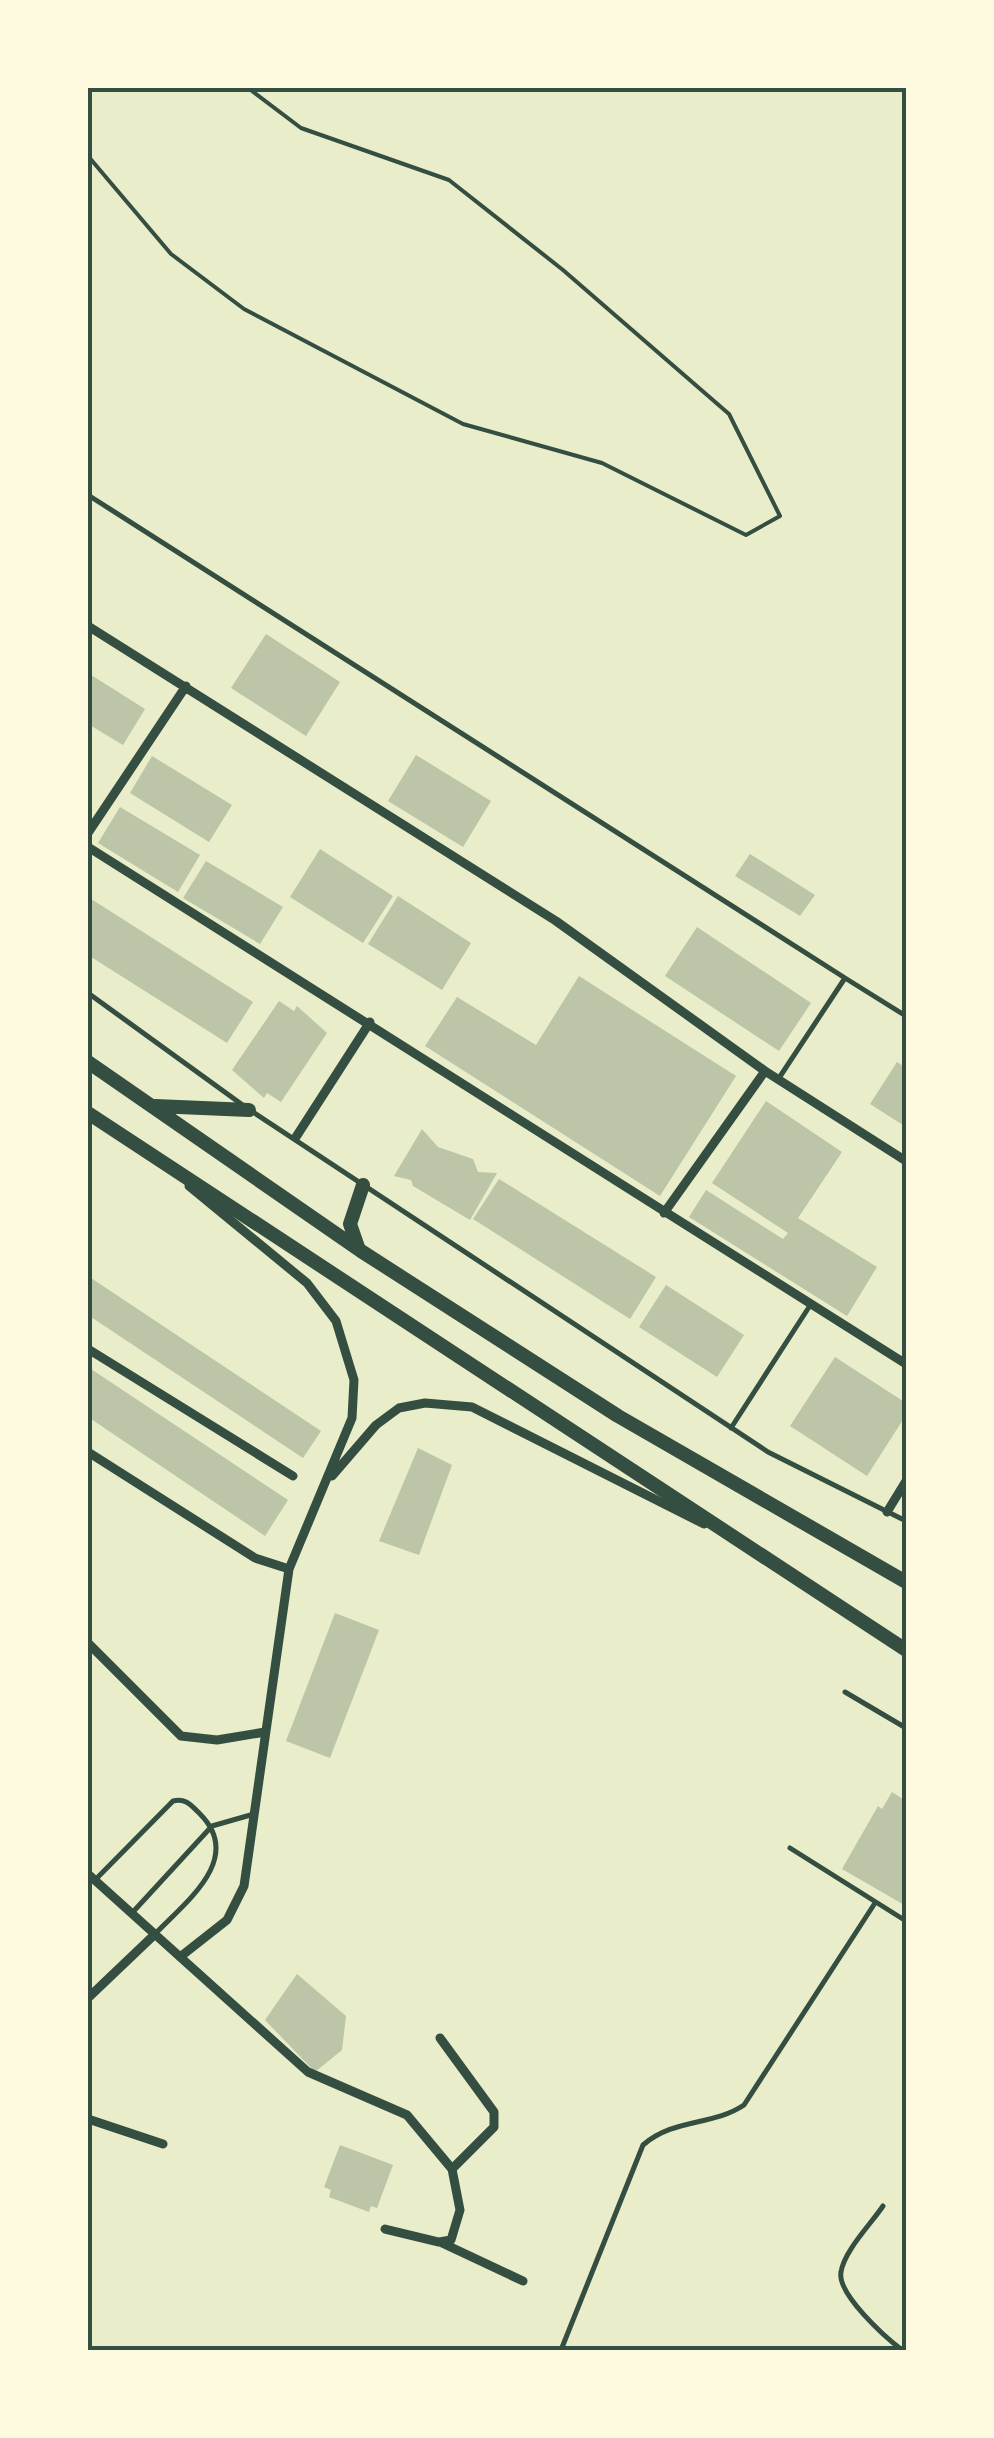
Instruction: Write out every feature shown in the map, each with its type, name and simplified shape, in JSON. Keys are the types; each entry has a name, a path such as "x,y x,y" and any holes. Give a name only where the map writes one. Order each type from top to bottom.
{"main road":[{"path":"88,1062 361,1252 618,1416 906,1582"},
{"path":"149,1106 249,1110"},
{"path":"88,1113 906,1650"},
{"path":"361,1252 350,1224 363,1185"}],"street":[{"path":"88,626 556,922 765,1071 906,1161"},
{"path":"88,834 186,686"},
{"path":"88,846 906,1364"},
{"path":"296,1137 370,1022"},
{"path":"664,1213 765,1071"},
{"path":"168,1169 306,1283 336,1321 350,1355 355,1400 327,1482 290,1569 244,1886 237,1904 214,1933 180,1957"},
{"path":"88,1349 293,1476"},
{"path":"327,1482 376,1425 399,1408 425,1403 472,1407 724,1534"},
{"path":"88,1452 254,1558 290,1569"},
{"path":"887,1512 906,1481"},
{"path":"88,1643 182,1736 218,1740 265,1732"},
{"path":"91,1878 308,2072 407,2115 452,2168 460,2210 458,2230 451,2240 439,2242"},
{"path":"88,1998 152,1936"},
{"path":"440,2038 494,2112 494,2127 452,2168"},
{"path":"88,2118 163,2144"},
{"path":"385,2229 439,2242 523,2282"}],"lane":[{"path":"88,495 906,1016"},
{"path":"780,1078 845,978"},
{"path":"88,993 249,1110 296,1137 768,1452 906,1521"},
{"path":"731,1428 811,1304"},
{"path":"845,1692 906,1728"},
{"path":"91,1878 173,1800 190,1804 212,1826 216,1864 207,1880 152,1936"},
{"path":"130,1916 212,1826 254,1814"},
{"path":"790,1848 906,1921"},
{"path":"561,2350 644,2144 670,2127 730,2115 744,2105 875,1903"},
{"path":"883,2206 841,2268 841,2283 876,2329 902,2350"}],"path":[{"path":"88,156 171,254 244,309 463,424 602,463 746,534 780,516 729,414 563,270 448,180 301,128 248,88"}],"building":[{"path":"266,634 340,682 306,736 231,688"},
{"path":"88,673 145,709 123,745 88,724"},
{"path":"416,755 491,801 463,847 388,801"},
{"path":"152,756 232,805 209,842 130,793"},
{"path":"120,807 200,855 178,892 98,843"},
{"path":"320,849 393,896 363,943 290,897"},
{"path":"750,854 815,895 800,916 735,876"},
{"path":"206,861 283,907 260,944 183,898"},
{"path":"398,896 471,943 442,990 368,944"},
{"path":"88,897 253,1002 227,1043 88,955"},
{"path":"697,927 811,1003 779,1051 665,976"},
{"path":"579,976 736,1076 660,1196 425,1046 457,997 536,1045"},
{"path":"279,1001 294,1011 297,1006 327,1033 281,1102 267,1093 264,1098 232,1070"},
{"path":"897,1062 906,1068 906,1127 870,1104"},
{"path":"766,1101 842,1152 798,1218 877,1267 847,1316 689,1217 706,1190 783,1239 788,1233 712,1183"},
{"path":"422,1129 438,1147 473,1159 478,1172 497,1173 470,1220 413,1186 411,1180 394,1176"},
{"path":"499,1179 656,1277 630,1319 473,1219"},
{"path":"88,1276 321,1431 303,1458 88,1315"},
{"path":"666,1285 744,1335 717,1377 639,1327"},
{"path":"835,1357 906,1403 906,1415 867,1476 790,1426"},
{"path":"88,1367 288,1500 265,1536 88,1417"},
{"path":"418,1448 452,1465 419,1555 379,1541"},
{"path":"335,1613 379,1630 330,1758 286,1741"},
{"path":"892,1792 906,1801 906,1906 842,1869 878,1806 882,1809"},
{"path":"297,1974 346,2016 342,2050 315,2072 265,2020"},
{"path":"340,2145 393,2165 377,2208 371,2206 369,2212 329,2197 331,2190 324,2187"}]}
